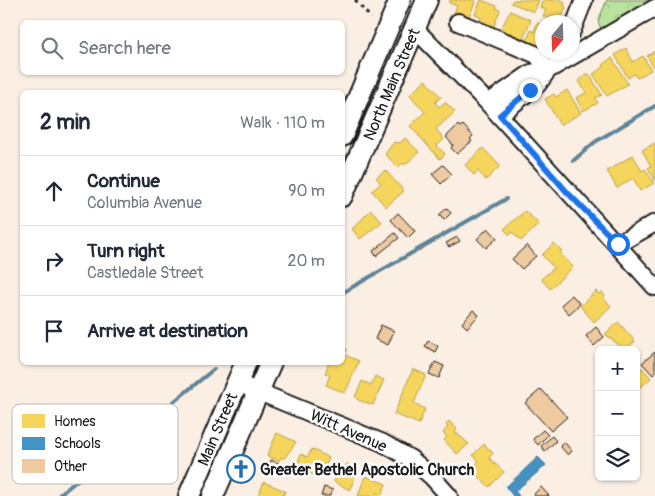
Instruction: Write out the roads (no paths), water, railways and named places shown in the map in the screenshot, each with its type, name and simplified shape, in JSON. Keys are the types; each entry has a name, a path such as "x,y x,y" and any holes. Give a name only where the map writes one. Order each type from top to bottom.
{"main road":[{"name":"North Main Street","path":"345,189 427,0"},
{"path":"395,3 414,29"},
{"path":"345,128 395,3"},
{"name":"Main Street","path":"188,496 245,365"},
{"name":"Main Street","path":"213,496 270,366"}],"street":[{"path":"578,15 584,0"},
{"path":"488,103 526,85 538,84 558,62 655,8"},
{"path":"458,22 537,56 558,62"},
{"path":"414,29 500,115 567,192 618,244 655,287"},
{"path":"500,115 526,85"},
{"path":"618,244 652,231"},
{"name":"Witt Avenue","path":"237,383 383,443 411,460 432,477 449,496"}],"waterway":[{"path":"573,161 595,142 655,106"},
{"path":"345,291 506,199"},
{"path":"171,404 214,369"},
{"path":"58,496 73,484"}],"place":[{"name":"Greater Bethel Apostolic Church","path":"241,469"}]}
